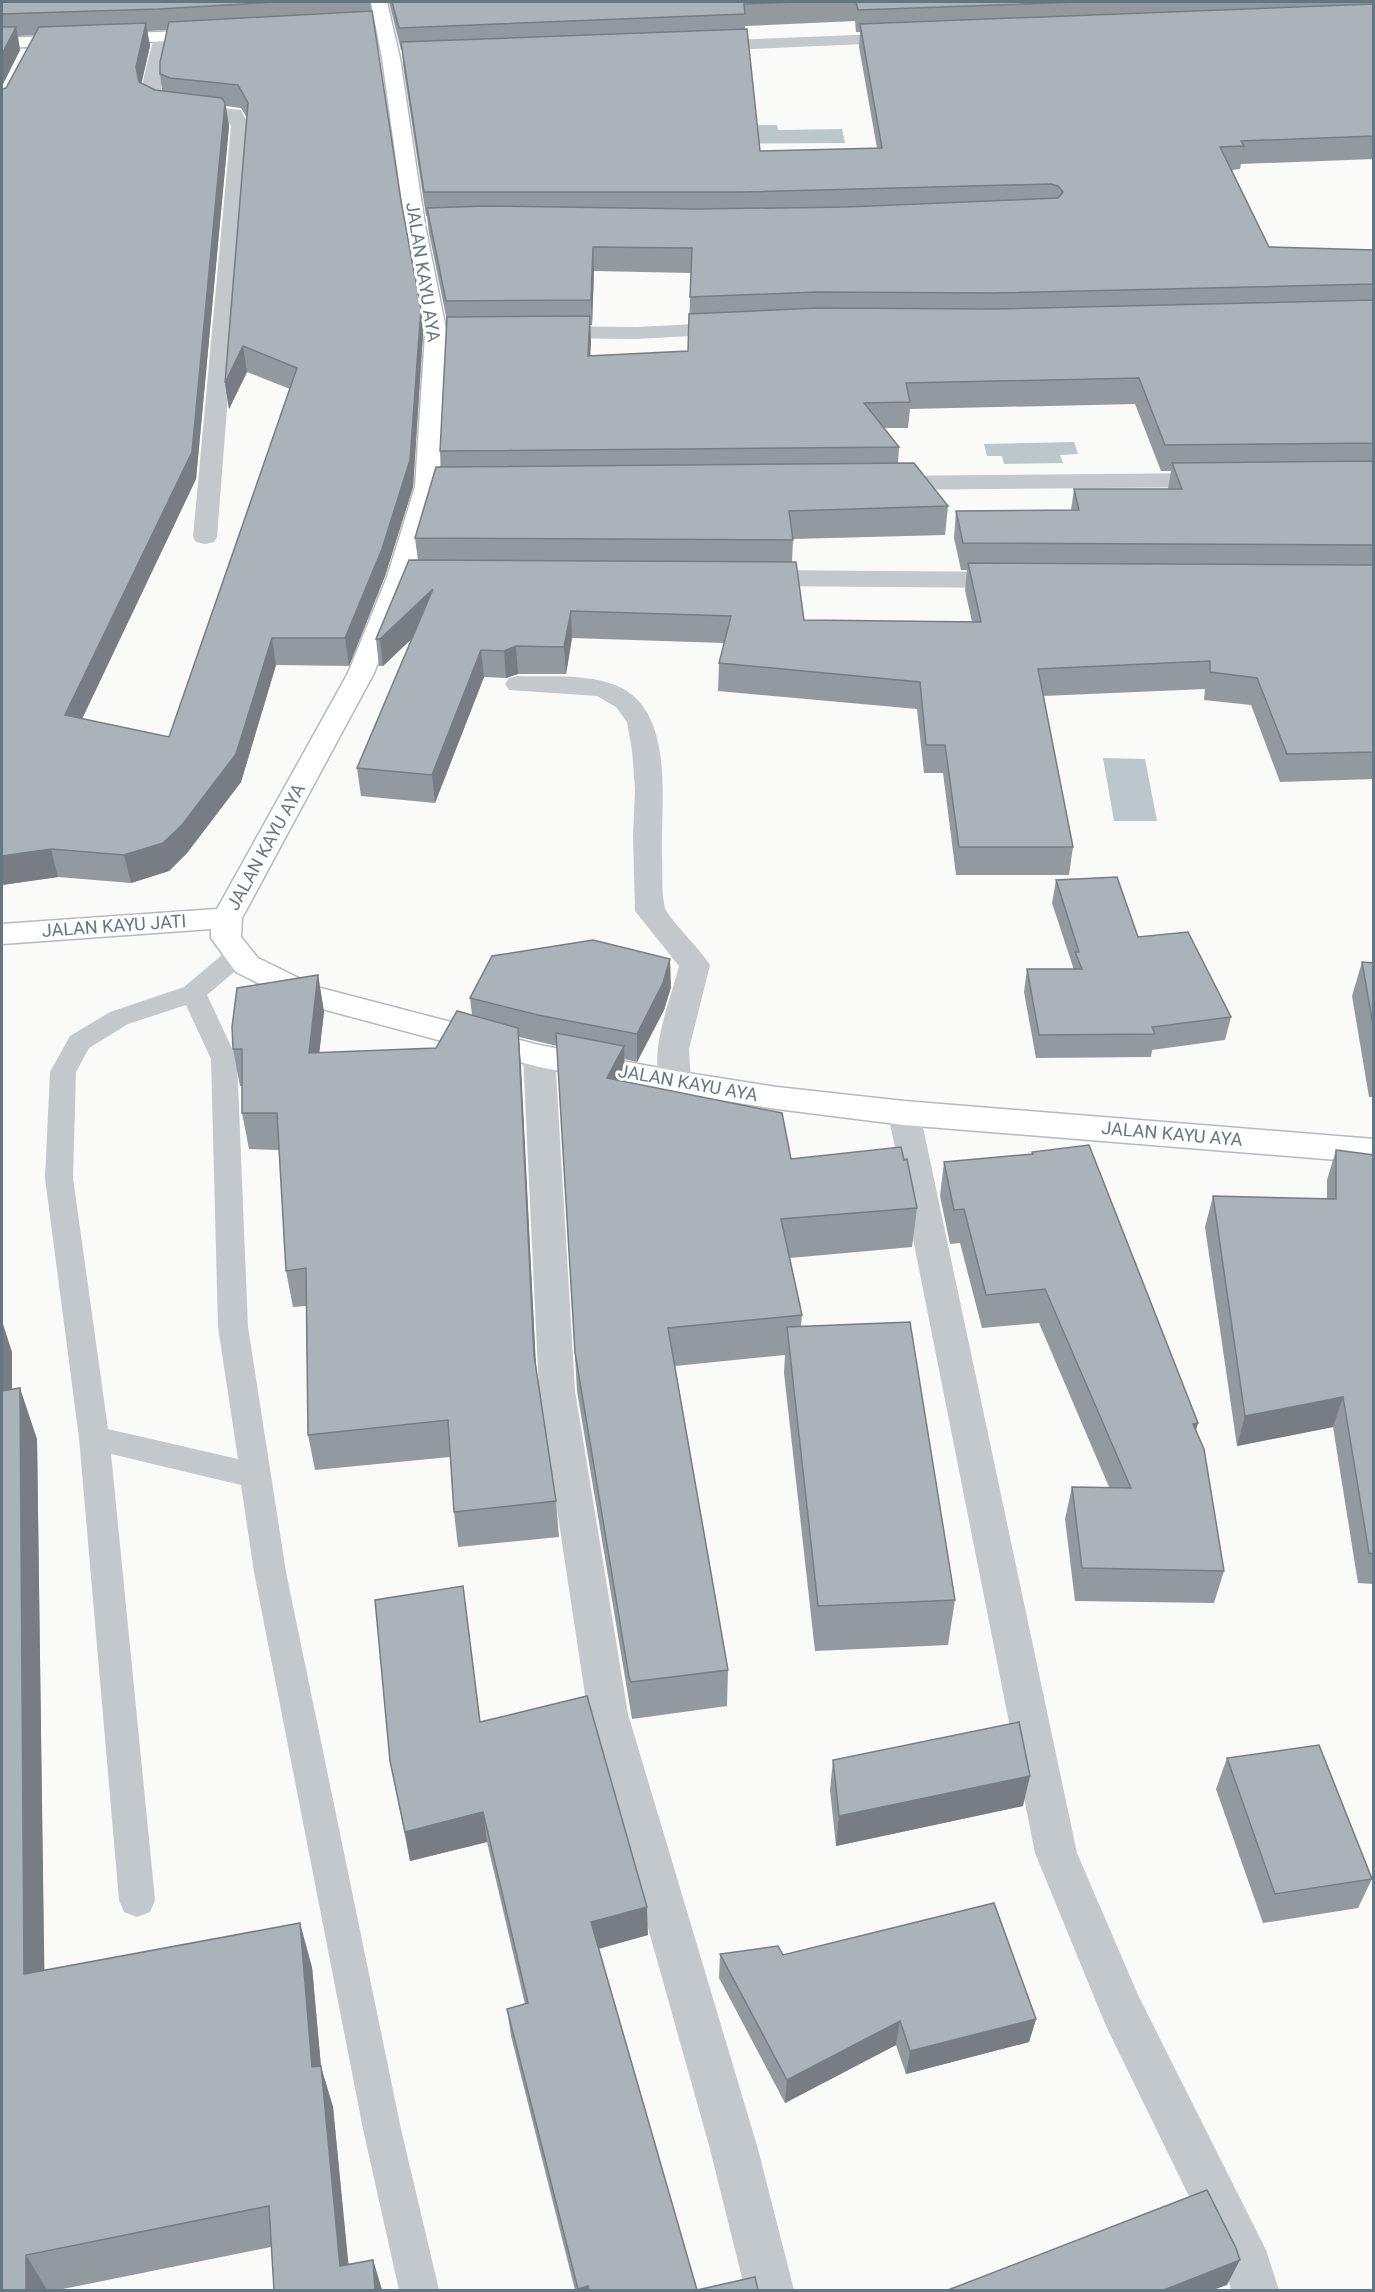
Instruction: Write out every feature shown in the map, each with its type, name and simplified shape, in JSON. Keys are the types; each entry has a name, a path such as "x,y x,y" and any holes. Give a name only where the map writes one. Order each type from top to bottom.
{"main road":[{"name":"JALAN KAYU AYA","path":"379,2 378,25 397,58 446,333 427,487 412,577 227,918 226,938 238,955 247,965 307,995 539,1056 675,1082 777,1098 904,1113 1374,1151"},
{"path":"2,43 32,49 233,34"},
{"name":"JALAN KAYU JATI","path":"2,934 227,918"}],"street":[{"path":"691,46 918,37"},
{"path":"163,38 152,85 152,101 170,108 234,114 240,126 205,537"},
{"path":"522,332 637,333 757,327"},
{"path":"858,483 1242,479"},
{"path":"427,487 451,487"},
{"path":"733,578 1029,580"},
{"path":"518,684 603,689 625,701 640,722 646,750 649,789 647,836 650,911 695,965 673,1049 675,1082"},
{"path":"539,1056 557,1391 608,1714 734,2149 770,2290"},
{"path":"904,1113 1056,1852 1078,1914 1110,1988 1248,2267 1255,2290"}],"lane":[{"path":"137,1900 94,1438 59,1178 63,1072 79,1042 119,1018 193,993 238,955"},
{"path":"193,993 224,1059 233,1327 270,1572 382,2128 419,2290"},
{"path":"94,1438 255,1476"}],"shaded area":[{"path":"755,125 777,125 778,130 842,129 845,143 662,144"},
{"path":"1074,442 1078,454 1060,455 1063,463 1004,464 1002,456 987,456 984,444"},
{"path":"1103,758 1145,759 1157,821 1114,821"}],"building":[{"path":"2,2 276,2 159,9 2,14"},
{"path":"392,2 801,2 744,4 745,14 399,28"},
{"path":"856,2 1077,2 858,10"},
{"path":"1374,4 1374,136 1241,141 1244,146 1220,147 1269,247 1374,250 1374,284 993,293 817,292 690,297 692,248 593,247 591,300 446,301 427,208 485,206 696,209 847,207 1058,198 1063,192 1058,186 1051,184 741,192 424,192 401,42 747,29 760,151 882,148 860,24"},
{"path":"372,11 401,201 421,309 410,460 382,549 345,638 272,638 236,754 182,825 163,843 124,855 51,849 2,856 2,89 6,88 39,27 146,23 136,67 139,82 155,90 222,98 225,103 192,452 65,715 169,737 297,368 243,346 225,383 248,103 238,85 170,78 160,74 160,62 169,22"},
{"path":"2,27 16,27 2,54"},
{"path":"1374,300 1374,443 1165,445 1139,378 906,383 910,402 864,403 899,447 440,451 447,317 590,316 588,356 688,351 689,314 817,308 994,309"},
{"path":"1374,461 1374,545 963,543 956,511 1079,510 1074,489 1182,489 1172,463"},
{"path":"914,463 948,506 789,511 793,540 415,538 436,467"},
{"path":"409,560 796,562 804,620 981,622 968,563 1374,565 1374,752 1287,754 1257,678 1210,672 1210,661 1038,669 1073,847 959,847 945,745 926,745 920,682 719,663 731,616 571,611 564,647 516,646 504,651 481,650 432,775 357,768 433,589 380,639 376,639"},
{"path":"1117,877 1138,937 1188,932 1231,1017 1152,1027 1155,1034 1039,1035 1027,969 1082,969 1075,952 1079,952 1056,880"},
{"path":"593,940 670,959 663,983 637,1034 538,1015 470,998 492,956"},
{"path":"1362,962 1374,963 1374,1031"},
{"path":"318,975 309,1053 436,1048 457,1011 518,1028 534,1355 556,1501 454,1512 448,1420 308,1435 306,1268 286,1271 277,1113 242,1113 242,1049 233,1049 232,1027 237,988"},
{"path":"556,1033 624,1046 607,1078 782,1113 791,1159 901,1147 904,1160 907,1159 917,1208 781,1219 802,1315 668,1328 728,1670 631,1682 629,1677 575,1352"},
{"path":"1089,1145 1198,1423 1193,1424 1204,1449 1224,1571 1082,1568 1072,1487 1131,1488 1045,1289 986,1295 964,1209 954,1210 944,1162 1033,1154 1032,1152"},
{"path":"1336,1150 1374,1155 1374,1554 1369,1553 1343,1397 1245,1416 1213,1196 1336,1199"},
{"path":"910,1322 955,1600 818,1606 787,1327"},
{"path":"20,1388 24,1974 300,1923 312,2067 321,2066 340,2266 373,2260 375,2290 274,2290 269,2206 26,2255 26,2290 2,2290 2,1391"},
{"path":"463,1586 480,1722 587,1696 647,1907 591,1922 697,2290 589,2290 588,2286 578,2289 507,2009 528,2003 483,1812 405,1832 390,1761 375,1600"},
{"path":"1019,1722 1030,1776 839,1816 833,1760"},
{"path":"1319,1745 1372,1879 1275,1894 1227,1758"},
{"path":"994,1903 1036,2019 910,2051 900,2021 787,2080 720,1954 778,1946 783,1955"},
{"path":"1207,2190 1240,2260 1164,2290 948,2290"},
{"path":"755,2277 758,2290 697,2290"}]}
